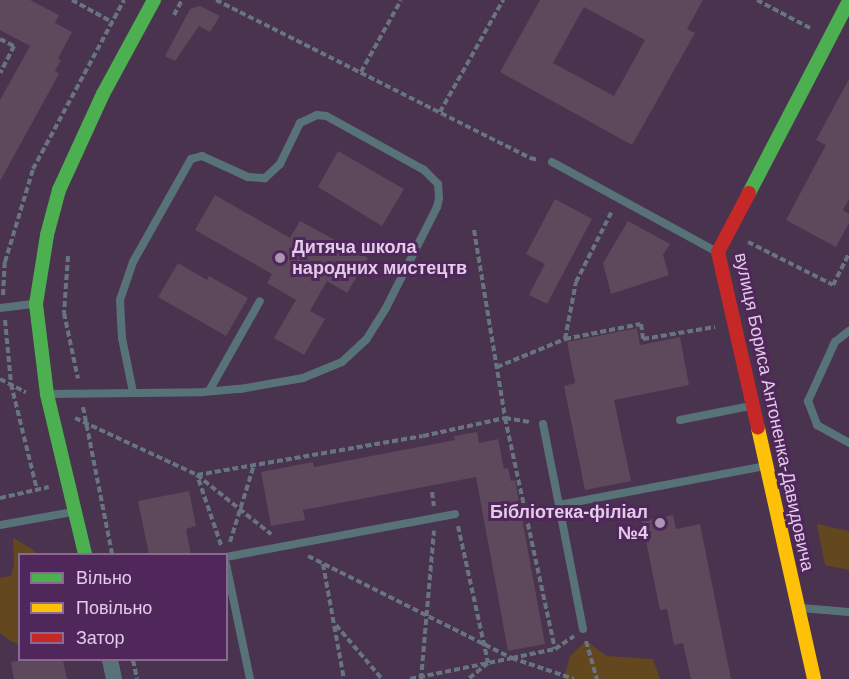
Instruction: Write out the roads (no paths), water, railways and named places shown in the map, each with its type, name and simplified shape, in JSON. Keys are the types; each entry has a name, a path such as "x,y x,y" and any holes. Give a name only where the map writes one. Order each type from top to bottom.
{"street":[{"path":"86,553 47,394 36,304 47,235 59,190 103,94 154,0"},
{"name":"вулиця Бориса Антоненка-Давидовича","path":"814,679 718,252 849,1"},
{"path":"110,661 114,679"}],"lane":[{"path":"47,394 209,391 273,384 303,378 342,362 355,352 376,326 431,221 440,190 432,176 326,116 317,115 300,123 280,164 265,178 248,177 202,156 191,159 134,262 120,300 122,338 133,392"},
{"path":"552,162 718,252"},
{"path":"209,391 260,300"},
{"path":"2,308 36,304"},
{"path":"849,331 835,342 808,401 817,425 849,443"},
{"path":"680,420 753,406"},
{"path":"543,424 583,629"},
{"path":"559,505 766,466"},
{"path":"0,525 76,512"},
{"path":"228,555 455,514"},
{"path":"228,574 250,679"},
{"path":"798,607 849,612"}],"place":[{"name":"Дитяча школа народних мистецтв","path":"280,258"},
{"name":"Бібліотека-філіал №4","path":"660,523"}]}
